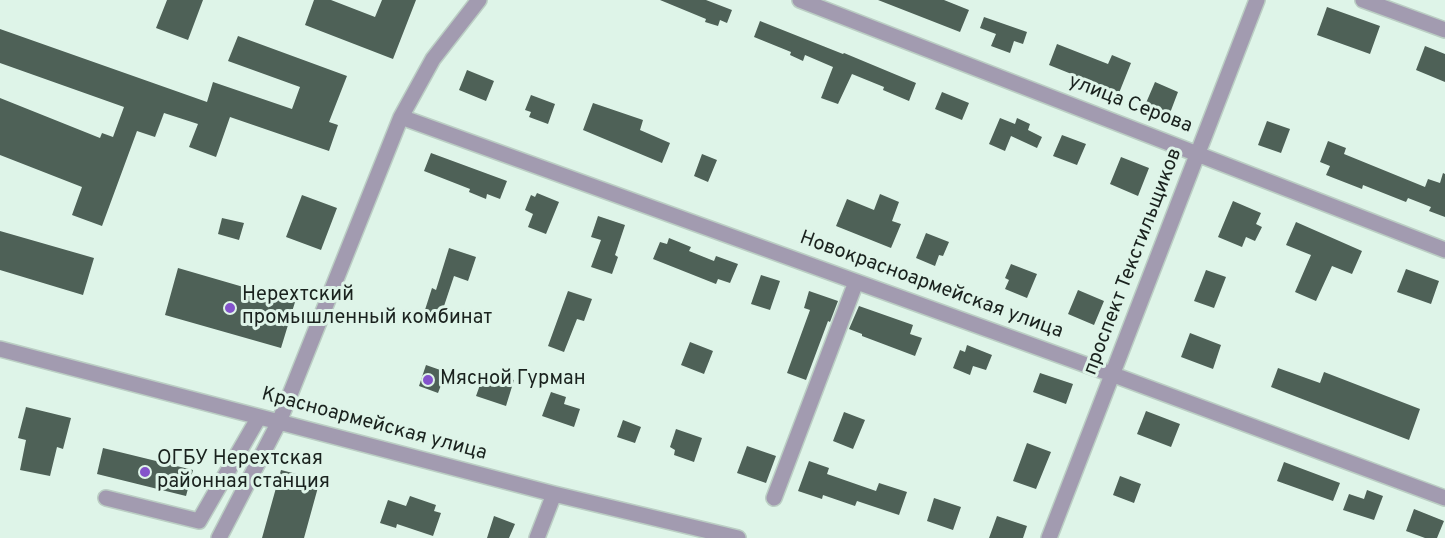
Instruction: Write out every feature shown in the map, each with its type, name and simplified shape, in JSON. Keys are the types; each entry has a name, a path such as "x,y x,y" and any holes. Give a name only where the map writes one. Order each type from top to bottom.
{"street":[{"path":"219,538 279,422 401,117 434,58 479,0"},
{"name":"улица Серова","path":"800,0 1445,250"},
{"name":"проспект Текстильщиков","path":"1049,538 1114,375 1257,0"},
{"path":"1369,1 1445,30"},
{"name":"Новокрасноармейская улица","path":"401,117 1114,375 1445,498"},
{"path":"774,498 856,282"},
{"name":"Красноармейская улица","path":"0,349 554,494 738,538"},
{"path":"106,498 199,521 259,417"},
{"path":"537,538 554,494"}],"building":[{"path":"167,0 203,0 188,40 156,28"},
{"path":"314,0 331,0 375,17 382,0 416,0 393,59 305,25"},
{"path":"660,0 706,0 732,10 727,23 720,20 718,26"},
{"path":"878,0 944,0 969,10 960,32"},
{"path":"1327,7 1380,26 1370,54 1317,35"},
{"path":"984,17 1027,32 1023,44 1014,41 1010,53 991,46 996,34 980,28"},
{"path":"760,21 916,83 909,101 883,90 884,87 852,74 838,104 821,98 833,67 805,55 803,61 790,55 791,52 754,37"},
{"path":"0,29 207,102 213,82 292,109 300,87 228,61 238,36 347,76 329,122 338,125 329,151 230,117 216,157 189,147 198,124 164,113 155,137 137,131 102,226 72,215 82,187 0,155 0,98 100,138 102,133 113,137 124,107 0,63"},
{"path":"1057,44 1108,64 1112,55 1131,63 1119,93 1049,65"},
{"path":"1425,46 1445,54 1445,82 1416,70"},
{"path":"467,70 494,81 486,101 459,90"},
{"path":"1155,82 1178,92 1170,113 1146,103"},
{"path":"942,92 969,103 962,120 935,109"},
{"path":"531,95 555,104 548,124 529,117 531,112 525,110"},
{"path":"593,103 643,120 640,130 670,143 662,163 583,130"},
{"path":"1000,118 1015,124 1017,118 1030,124 1028,130 1042,137 1037,148 1011,136 1005,151 989,144"},
{"path":"1267,121 1290,129 1281,153 1258,145"},
{"path":"1062,135 1086,144 1077,165 1053,156"},
{"path":"1328,141 1346,148 1344,154 1425,187 1428,179 1440,183 1443,173 1445,174 1445,217 1429,211 1431,207 1408,198 1406,202 1363,185 1362,189 1326,175 1330,166 1320,162"},
{"path":"431,153 507,181 500,199 487,194 486,199 469,192 470,189 424,171"},
{"path":"702,154 717,160 708,182 694,176"},
{"path":"1121,157 1149,168 1138,196 1110,184"},
{"path":"537,193 559,202 546,234 528,227 533,214 525,210 531,195 535,197"},
{"path":"880,194 899,202 892,221 901,224 891,248 836,226 847,199 874,210"},
{"path":"302,195 337,208 321,250 286,237"},
{"path":"1233,201 1261,213 1256,224 1262,227 1255,241 1246,237 1242,247 1218,237"},
{"path":"598,216 625,225 615,255 618,257 612,274 591,267 601,240 591,237"},
{"path":"222,218 244,223 239,240 218,234"},
{"path":"1296,222 1362,251 1352,274 1332,266 1316,301 1295,292 1311,255 1286,245"},
{"path":"0,231 94,258 83,295 0,270"},
{"path":"926,233 949,242 943,256 939,255 935,266 916,258"},
{"path":"669,238 691,247 689,251 714,261 716,256 738,264 730,283 718,279 716,284 653,259 660,242 667,244"},
{"path":"449,248 476,257 468,281 454,276 440,318 424,313 432,288 436,290"},
{"path":"1011,264 1037,274 1027,298 1005,289 1009,280 1005,278"},
{"name":"Нерехтский промышленный комбинат","path":"178,268 295,302 281,348 165,315"},
{"path":"1406,269 1439,281 1431,304 1397,292"},
{"path":"1206,270 1226,277 1214,308 1194,301"},
{"path":"761,275 780,281 770,310 751,304"},
{"path":"1078,290 1104,301 1094,325 1068,314"},
{"path":"568,291 592,299 584,321 577,319 564,352 548,346"},
{"path":"809,291 838,301 806,380 787,373 810,310 804,308"},
{"path":"859,306 913,325 910,334 922,338 915,356 849,329"},
{"path":"1190,333 1221,345 1213,369 1181,357"},
{"path":"690,342 713,351 704,374 681,365"},
{"path":"967,345 992,355 986,370 973,366 970,375 953,368 960,350 965,352"},
{"path":"426,365 446,372 438,393 419,386"},
{"path":"1278,368 1320,383 1324,372 1420,409 1409,440 1271,387"},
{"path":"485,371 514,380 506,406 476,396"},
{"path":"1040,373 1073,384 1066,404 1033,392"},
{"path":"551,392 566,397 564,404 580,409 574,427 542,416"},
{"path":"26,407 71,418 63,449 57,447 50,476 20,470 26,440 18,438"},
{"path":"1146,411 1180,424 1171,447 1137,434"},
{"path":"844,412 865,420 853,449 833,441"},
{"path":"623,420 641,427 635,443 617,437"},
{"path":"676,429 702,438 694,462 674,455 675,450 670,447"},
{"path":"1027,443 1051,452 1036,489 1013,481"},
{"path":"747,446 776,456 766,483 737,473"},
{"name":"ОГБУ Нерехтская районная станция","path":"103,448 193,470 186,496 97,474"},
{"path":"809,461 829,468 827,474 876,491 879,483 907,492 899,515 857,501 855,506 823,495 822,499 798,491"},
{"path":"1284,462 1340,483 1333,501 1277,481"},
{"path":"281,470 320,480 304,538 262,538"},
{"path":"1120,476 1141,484 1134,503 1113,495"},
{"path":"1367,490 1383,496 1374,520 1343,510 1349,494 1364,499"},
{"path":"410,496 436,505 434,511 441,513 433,536 397,524 396,528 380,523 388,500 406,506"},
{"path":"934,498 961,507 953,530 927,521"},
{"path":"1414,509 1444,521 1437,538 1425,538 1406,531"},
{"path":"494,516 515,524 509,538 487,538"},
{"path":"997,516 1027,526 1023,538 989,538"}],"place":[{"name":"Нерехтский промышленный комбинат","path":"230,308"},
{"name":"Мясной Гурман","path":"428,380"},
{"name":"ОГБУ Нерехтская районная станция","path":"145,472"}]}
